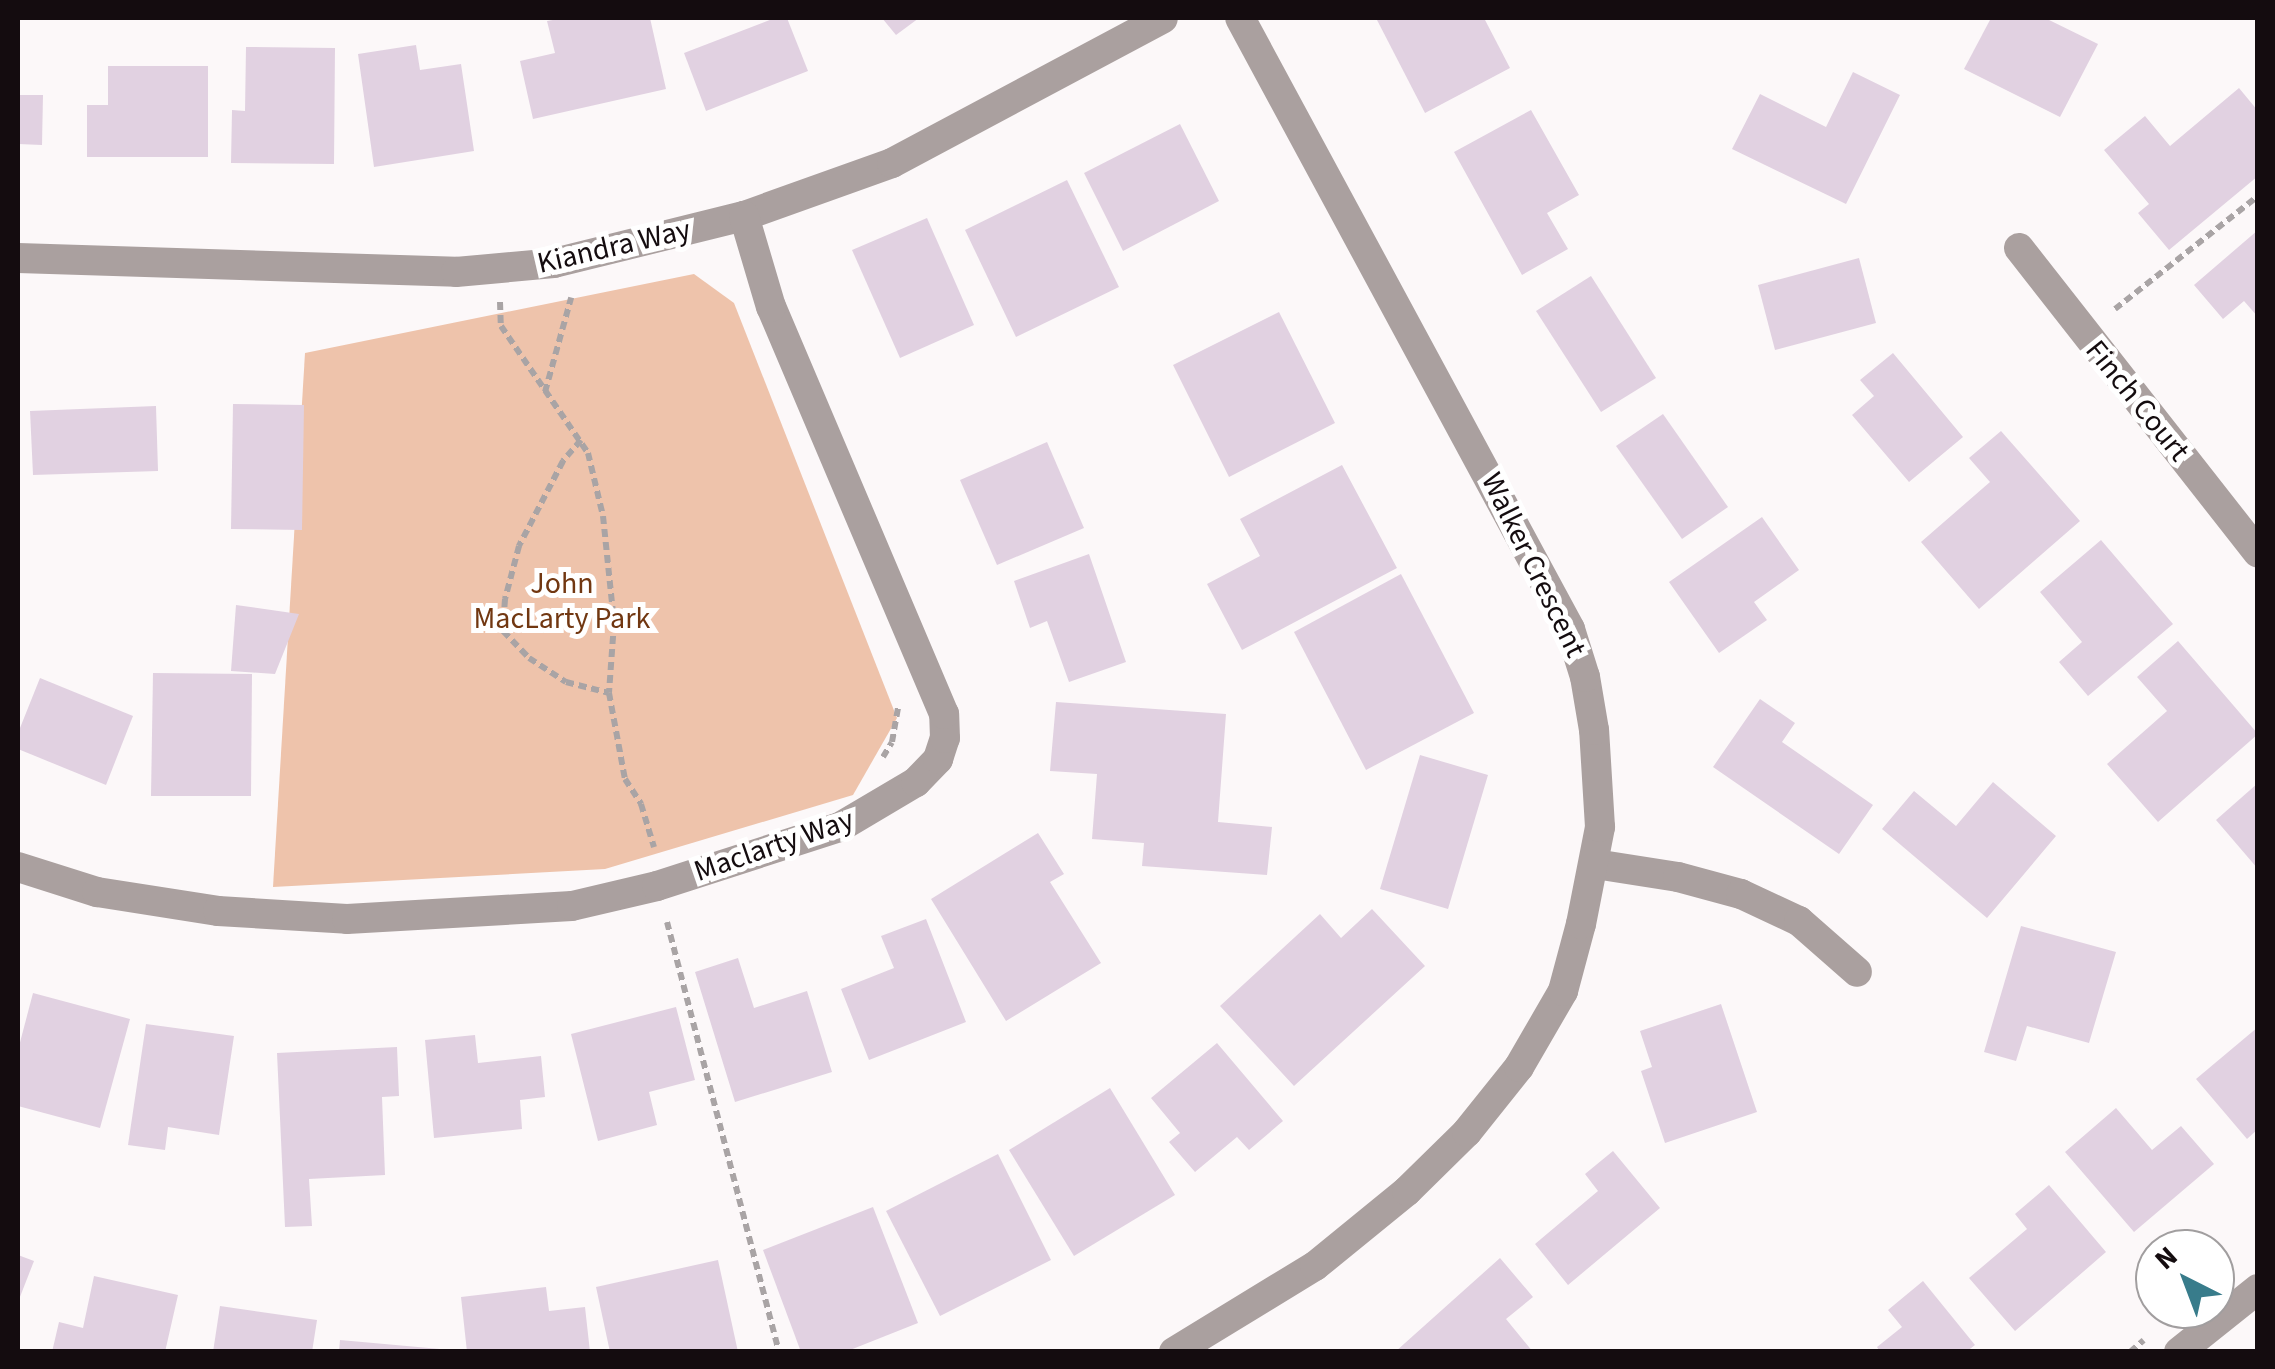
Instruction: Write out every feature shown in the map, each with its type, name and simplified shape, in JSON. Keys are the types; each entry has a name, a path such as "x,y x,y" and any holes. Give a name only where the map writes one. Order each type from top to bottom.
{"street":[{"name":"Kiandra Way","path":"18,258 240,268 489,271 554,263 744,216 892,164 1164,18"},
{"name":"Walker Crescent","path":"1174,1352 1315,1266 1407,1192 1467,1132 1519,1067 1562,991 1595,864 1600,827 1594,730 1585,677 1570,629 1240,18"},
{"name":"Maclarty Way","path":"18,867 96,892 218,911 346,920 572,906 657,886 840,828 916,782 938,759 946,738 944,714 771,307 744,216"},
{"name":"Finch Court","path":"2019,248 2258,553"},
{"path":"1595,864 1678,877 1741,894 1798,921 1857,972"},
{"path":"2179,1352 2258,1289"}],"path":[{"path":"2102,319 2258,196"},
{"path":"544,393 572,292"},
{"path":"500,301 501,326 588,453 604,516 614,624 609,693 625,779 641,804 658,858"},
{"path":"580,440 563,461 520,546 505,599 503,631 530,658 566,682 609,693"},
{"path":"874,772 892,742 899,714 896,698"},
{"path":"667,922 779,1352"}],"green space":[{"name":"John MacLarty Park","path":"694,274 734,303 897,718 853,795 605,869 273,887 305,353"}],"building":[{"path":"650,18 666,89 533,119 520,61 555,53 547,21"},
{"path":"775,18 787,18 808,71 706,111 684,53"},
{"path":"882,18 919,18 896,35"},
{"path":"1484,18 1510,68 1425,113 1377,20"},
{"path":"1991,18 2045,18 2098,44 2060,117 1964,69"},
{"path":"416,45 420,70 461,64 474,151 374,167 358,54"},
{"path":"246,47 335,48 334,164 231,163 232,110 245,111"},
{"path":"108,66 208,66 208,157 87,157 87,105 108,105"},
{"path":"1853,72 1900,95 1846,204 1732,149 1760,94 1826,127"},
{"path":"2239,88 2258,111 2258,176 2169,250 2138,213 2149,204 2104,150 2145,116 2170,146"},
{"path":"18,95 43,95 42,145 18,144"},
{"path":"1531,110 1579,195 1547,213 1568,249 1522,275 1454,152"},
{"path":"1180,124 1219,201 1123,251 1084,173"},
{"path":"1067,180 1119,287 1016,337 965,230"},
{"path":"927,218 974,325 900,358 852,250"},
{"path":"2258,230 2258,317 2244,301 2223,319 2194,285"},
{"path":"1859,258 1876,323 1775,350 1758,285"},
{"path":"1591,276 1656,378 1601,412 1536,311"},
{"path":"1279,312 1335,423 1229,477 1173,365"},
{"path":"1893,353 1963,437 1909,482 1852,415 1874,396 1860,380"},
{"path":"233,404 304,405 302,530 231,529"},
{"path":"156,406 158,471 33,475 30,411"},
{"path":"1663,414 1728,507 1682,539 1616,446"},
{"path":"2001,431 2080,521 1979,609 1921,542 1990,482 1969,458"},
{"path":"1047,442 1084,528 997,565 960,480"},
{"path":"1342,465 1397,568 1242,650 1207,584 1260,556 1240,519"},
{"path":"1762,517 1799,570 1754,602 1767,620 1719,653 1669,582"},
{"path":"2101,540 2173,624 2088,696 2059,662 2082,642 2040,592"},
{"path":"1089,554 1126,662 1069,682 1047,621 1030,628 1014,581"},
{"path":"1401,574 1474,713 1366,770 1294,632"},
{"path":"236,605 299,614 275,674 231,671"},
{"path":"2178,641 2258,734 2158,822 2107,764 2167,711 2137,677"},
{"path":"153,673 252,674 251,796 151,796"},
{"path":"40,678 133,716 106,785 18,749 18,733"},
{"path":"1760,699 1795,723 1782,742 1873,805 1839,854 1713,767"},
{"path":"1056,702 1226,714 1218,822 1272,827 1267,875 1142,866 1144,843 1092,839 1097,774 1050,771"},
{"path":"1420,755 1488,775 1448,909 1380,889"},
{"path":"1993,782 2056,836 1987,918 1882,829 1914,791 1956,826"},
{"path":"2258,783 2258,869 2216,820"},
{"path":"1038,833 1064,874 1050,882 1101,963 1006,1021 931,899"},
{"path":"1372,909 1425,966 1294,1086 1220,1006 1320,914 1341,938"},
{"path":"926,919 966,1022 869,1060 841,989 894,968 881,936"},
{"path":"2021,926 2116,952 2089,1043 2027,1026 2016,1061 1984,1052"},
{"path":"738,958 754,1008 807,991 832,1072 735,1102 695,972"},
{"path":"33,993 130,1019 100,1128 18,1106 18,1050"},
{"path":"1721,1004 1757,1112 1665,1143 1641,1071 1652,1067 1640,1031"},
{"path":"676,1007 695,1080 649,1092 657,1125 598,1141 571,1034"},
{"path":"146,1024 234,1036 219,1135 168,1127 165,1150 128,1145"},
{"path":"2258,1027 2258,1129 2247,1139 2196,1079"},
{"path":"475,1035 478,1063 541,1056 545,1097 520,1100 522,1129 434,1138 425,1040"},
{"path":"1217,1043 1283,1121 1249,1150 1237,1137 1195,1172 1169,1142 1180,1133 1151,1098"},
{"path":"397,1047 399,1096 382,1097 385,1175 309,1179 312,1226 285,1227 277,1053"},
{"path":"1110,1088 1175,1195 1074,1256 1009,1150"},
{"path":"2116,1108 2152,1150 2181,1126 2214,1164 2134,1232 2065,1152"},
{"path":"1613,1151 1660,1208 1568,1285 1535,1244 1598,1191 1585,1174"},
{"path":"998,1154 1051,1260 940,1316 886,1211"},
{"path":"2049,1185 2106,1252 2015,1331 1969,1278 2027,1229 2015,1214"},
{"path":"873,1207 918,1323 845,1352 801,1352 763,1250"},
{"path":"18,1255 34,1261 18,1302"},
{"path":"1500,1258 1533,1297 1506,1319 1533,1352 1395,1352"},
{"path":"718,1260 738,1352 610,1352 596,1287"},
{"path":"94,1276 178,1295 165,1352 52,1352 59,1322 83,1328"},
{"path":"1923,1281 1975,1345 1966,1352 1880,1352 1877,1347 1902,1327 1888,1310"},
{"path":"546,1287 549,1311 585,1307 590,1352 467,1352 461,1297"},
{"path":"220,1306 317,1320 312,1352 213,1352"},
{"path":"340,1340 440,1349 339,1352"}]}
